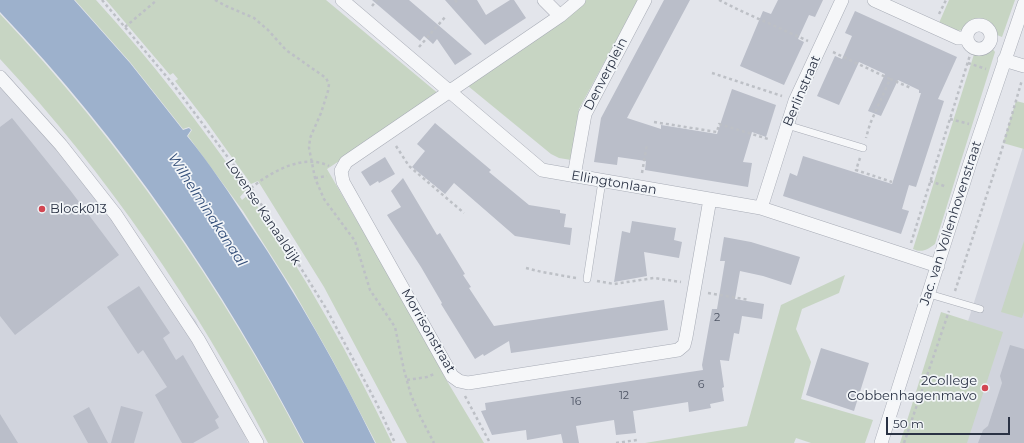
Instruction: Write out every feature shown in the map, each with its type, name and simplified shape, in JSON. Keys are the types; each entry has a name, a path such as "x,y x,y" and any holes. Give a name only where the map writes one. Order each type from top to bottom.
{"street":[{"name":"Ellingtonlaan","path":"342,0 542,170 761,208 938,266"},
{"path":"544,0 560,16"},
{"path":"341,171 346,162 560,16 579,0"},
{"name":"Denverplein","path":"574,176 585,114 645,0"},
{"name":"Berlinstraat","path":"761,208 795,100 842,0"},
{"path":"874,0 970,43"},
{"name":"Jac. van Vollenhovenstraat","path":"880,443 981,128 1024,4"},
{"path":"1004,60 1024,66"},
{"path":"0,77 61,145 116,215 198,339 257,443"},
{"name":"Morrisonstraat","path":"341,171 343,182 448,366 452,376 459,381 468,383 678,350 684,345 710,199"}],"lane":[{"path":"787,125 863,148"},
{"path":"587,279 602,181"},
{"path":"929,294 980,310"}],"path":[{"name":"Lovense Kanaaldijk","path":"102,0 172,83 250,188 327,310 377,404 395,443"},
{"path":"125,27 157,0"},
{"path":"455,0 458,4"},
{"path":"720,0 738,10 911,88"},
{"path":"410,58 446,16"},
{"path":"907,256 968,63 970,43"},
{"path":"968,63 1000,73"},
{"path":"712,74 795,100"},
{"path":"904,443 1002,149 1024,74"},
{"path":"890,79 870,124 856,170 892,182"},
{"path":"950,119 981,128"},
{"path":"654,122 717,132 719,124 781,144"},
{"path":"388,133 409,166 464,213"},
{"path":"639,188 647,144"},
{"path":"250,188 258,182 295,163 311,161 324,163 341,171"},
{"path":"526,268 614,284 654,278 749,300"},
{"path":"407,380 427,377 448,366"},
{"path":"468,383 465,395 490,443"},
{"path":"616,443 637,440"}],"shaded area":[{"path":"0,79 32,113 196,321 248,443 0,443"},
{"name":"2College Cobbenhagenmavo","path":"1024,144 1024,443 928,443 970,315"}],"green space":[{"path":"75,0 96,0 156,69 229,165 246,190 240,197 242,200 249,194 308,285 343,347 392,443 376,443 332,359 293,290 243,211 188,136 192,130 189,127 183,129 130,62"},
{"path":"106,0 326,0 440,95 327,169 440,364 444,376 484,443 407,443 324,287 258,181 251,184 175,81 178,79 173,73 170,75"},
{"path":"585,0 638,0 579,109 571,160 559,158 551,154 468,86 564,18"},
{"path":"949,0 1015,0 1002,37 997,35 991,23 985,21 980,20 974,22 970,27 963,30 957,30 939,23"},
{"path":"0,14 87,113 128,165 166,218 203,272 238,328 272,385 303,443 268,443 211,341 147,242 113,194 77,148 0,59"},
{"path":"992,48 995,52 935,244 924,250 919,251 913,249 975,51 980,52"},
{"path":"1016,101 1024,103 1024,149 1003,143"},
{"path":"1024,241 1024,312 1022,318 1001,312"},
{"path":"845,275 839,293 802,309 796,329 811,362 801,399 873,420 865,443 811,443 796,438 794,443 645,443 747,426 781,305"},
{"path":"941,312 1003,332 967,443 900,443"}],"water":[{"name":"Wilhelminakanaal","path":"0,0 74,0 130,63 183,130 189,128 191,130 187,136 204,157 284,278 332,359 375,443 304,443 273,385 239,327 204,271 167,217 88,111 0,12"}],"building":[{"path":"372,0 409,0 472,54 455,65 437,39 433,44 424,36 420,41"},
{"path":"445,0 477,0 486,15 510,0 514,0 526,18 485,45"},
{"path":"664,0 690,0 627,118 661,129 661,125 717,134 732,89 776,105 766,137 752,132 743,162 752,163 748,187 645,170 646,161 618,157 617,165 594,162 601,118"},
{"path":"778,0 823,0 815,17 809,15 798,39 804,42 784,85 740,66 763,11 771,14"},
{"path":"855,11 957,57 938,99 944,101 916,187 909,185 902,209 909,211 901,234 783,196 790,173 797,176 803,156 892,184 921,93 919,93 919,90 898,80 881,116 868,111 885,74 859,62 839,105 817,96 835,56 842,59 852,36 845,33"},
{"name":"Block013","path":"12,118 70,190 119,255 15,335 0,316 0,127"},
{"path":"435,123 491,170 489,172 529,205 560,210 560,213 566,214 564,227 572,228 570,245 515,236 454,183 445,194 412,167 425,151 417,144"},
{"path":"385,157 395,174 370,186 361,172"},
{"path":"403,178 437,235 440,233 465,274 463,275 471,287 469,288 494,326 664,300 668,330 511,353 509,341 484,356 483,354 475,359 441,304 442,303 421,267 387,215 401,207 391,191"},
{"path":"632,221 676,228 674,240 682,242 679,258 644,252 647,276 614,282 622,231 630,233"},
{"path":"724,237 751,242 800,257 791,285 763,276 740,271 735,299 764,304 762,319 742,316 739,334 734,333 729,361 720,360 724,387 722,388 724,401 710,404 711,408 689,412 688,402 633,411 636,433 616,435 614,420 576,426 579,443 563,443 561,434 527,440 526,430 492,435 481,411 486,410 485,403 703,370 702,365 712,309 717,309 725,261 720,261"},
{"path":"139,286 170,333 163,338 176,360 183,355 219,417 215,420 219,428 193,443 182,443 155,395 167,387 143,350 138,354 107,307"},
{"path":"1010,345 1024,349 1024,443 978,443 983,430 988,426 1002,383 1000,376"},
{"path":"821,348 869,363 854,411 806,395"},
{"path":"121,406 143,412 134,443 111,443"},
{"path":"89,407 108,443 88,443 73,416"},
{"path":"0,414 18,443 0,443"}],"place":[{"name":"Block013","path":"42,209"},
{"name":"2College Cobbenhagenmavo","path":"985,388"}]}
